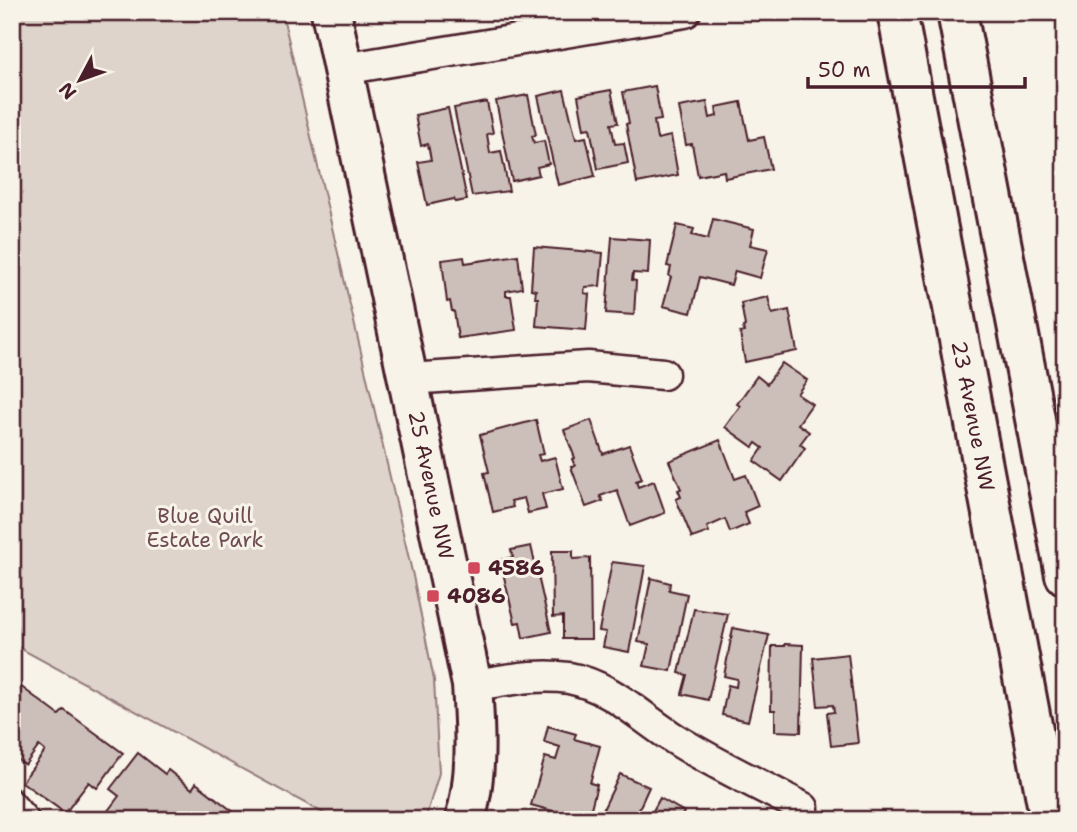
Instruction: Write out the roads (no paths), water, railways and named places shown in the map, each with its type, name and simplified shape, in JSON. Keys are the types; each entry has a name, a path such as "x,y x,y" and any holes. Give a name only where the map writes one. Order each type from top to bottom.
{"main road":[{"name":"25 Avenue NW","path":"331,12 472,685 476,740 465,820"},
{"name":"23 Avenue NW","path":"897,12 1050,820"},
{"path":"957,12 1065,575"}],"street":[{"path":"344,69 685,12"},
{"name":"25 Avenue NW","path":"409,379 588,367 663,374"},
{"path":"472,685 540,677 568,678 592,684 610,692 676,740 803,808"}],"lane":[{"path":"12,797 32,820"}],"place":[{"name":"4586","path":"474,568"},
{"name":"4086","path":"433,596"}],"park label":[{"name":"Blue Quill Estate Park","path":"205,528"}]}
